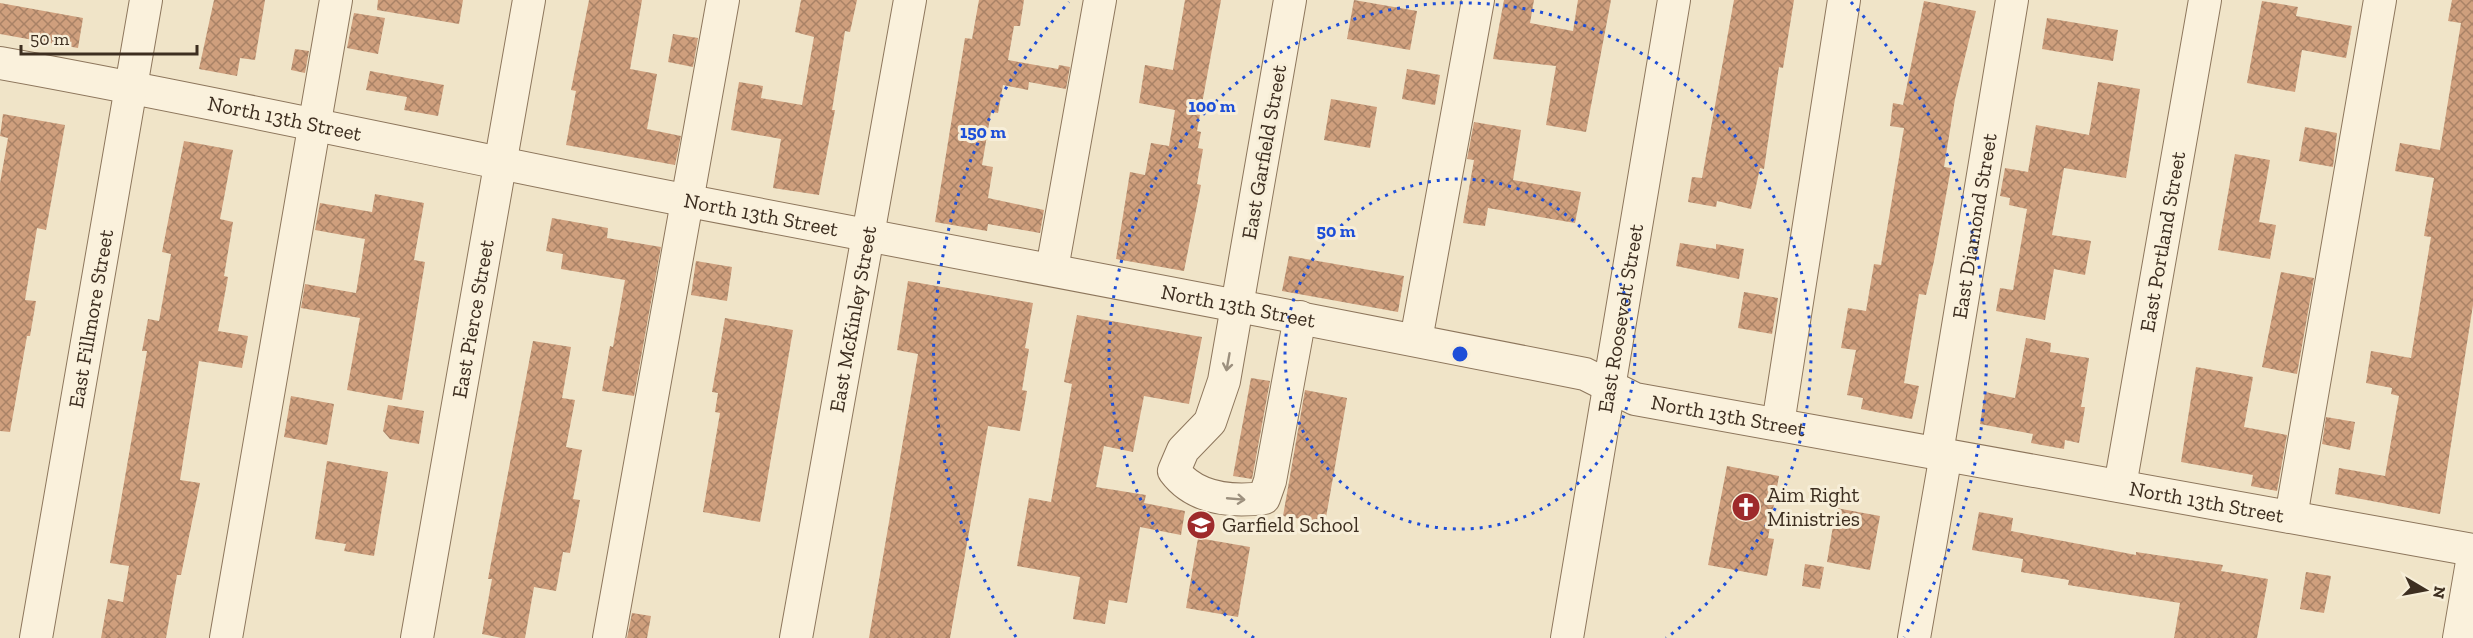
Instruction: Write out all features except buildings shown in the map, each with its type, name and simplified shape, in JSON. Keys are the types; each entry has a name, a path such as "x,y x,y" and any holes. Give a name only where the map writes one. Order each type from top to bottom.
{"street":[{"name":"East Fillmore Street","path":"36,638 146,0"},
{"path":"226,638 336,0"},
{"name":"East Pierce Street","path":"417,638 529,0"},
{"path":"609,638 723,0"},
{"name":"East McKinley Street","path":"796,638 910,0"},
{"path":"1052,269 1100,0"},
{"name":"East Garfield Street","path":"1290,0 1224,381 1210,422 1183,450 1174,471 1183,483 1211,496 1240,501 1264,498 1270,481 1300,317"},
{"path":"1416,340 1478,0"},
{"name":"East Roosevelt Street","path":"1567,638 1674,0"},
{"path":"1778,424 1844,0"},
{"name":"East Diamond Street","path":"1914,638 2012,0"},
{"name":"East Portland Street","path":"2120,486 2205,0"},
{"path":"2291,517 2380,0"},
{"name":"North 13th Street","path":"0,63 131,86 314,126 688,201 1052,269 1585,374 1635,399 2473,550"},
{"path":"2459,638 2473,556"}],"place":[{"name":"Aim Right Ministries","path":"1746,507"},
{"name":"Garfield School","path":"1201,525"}]}
